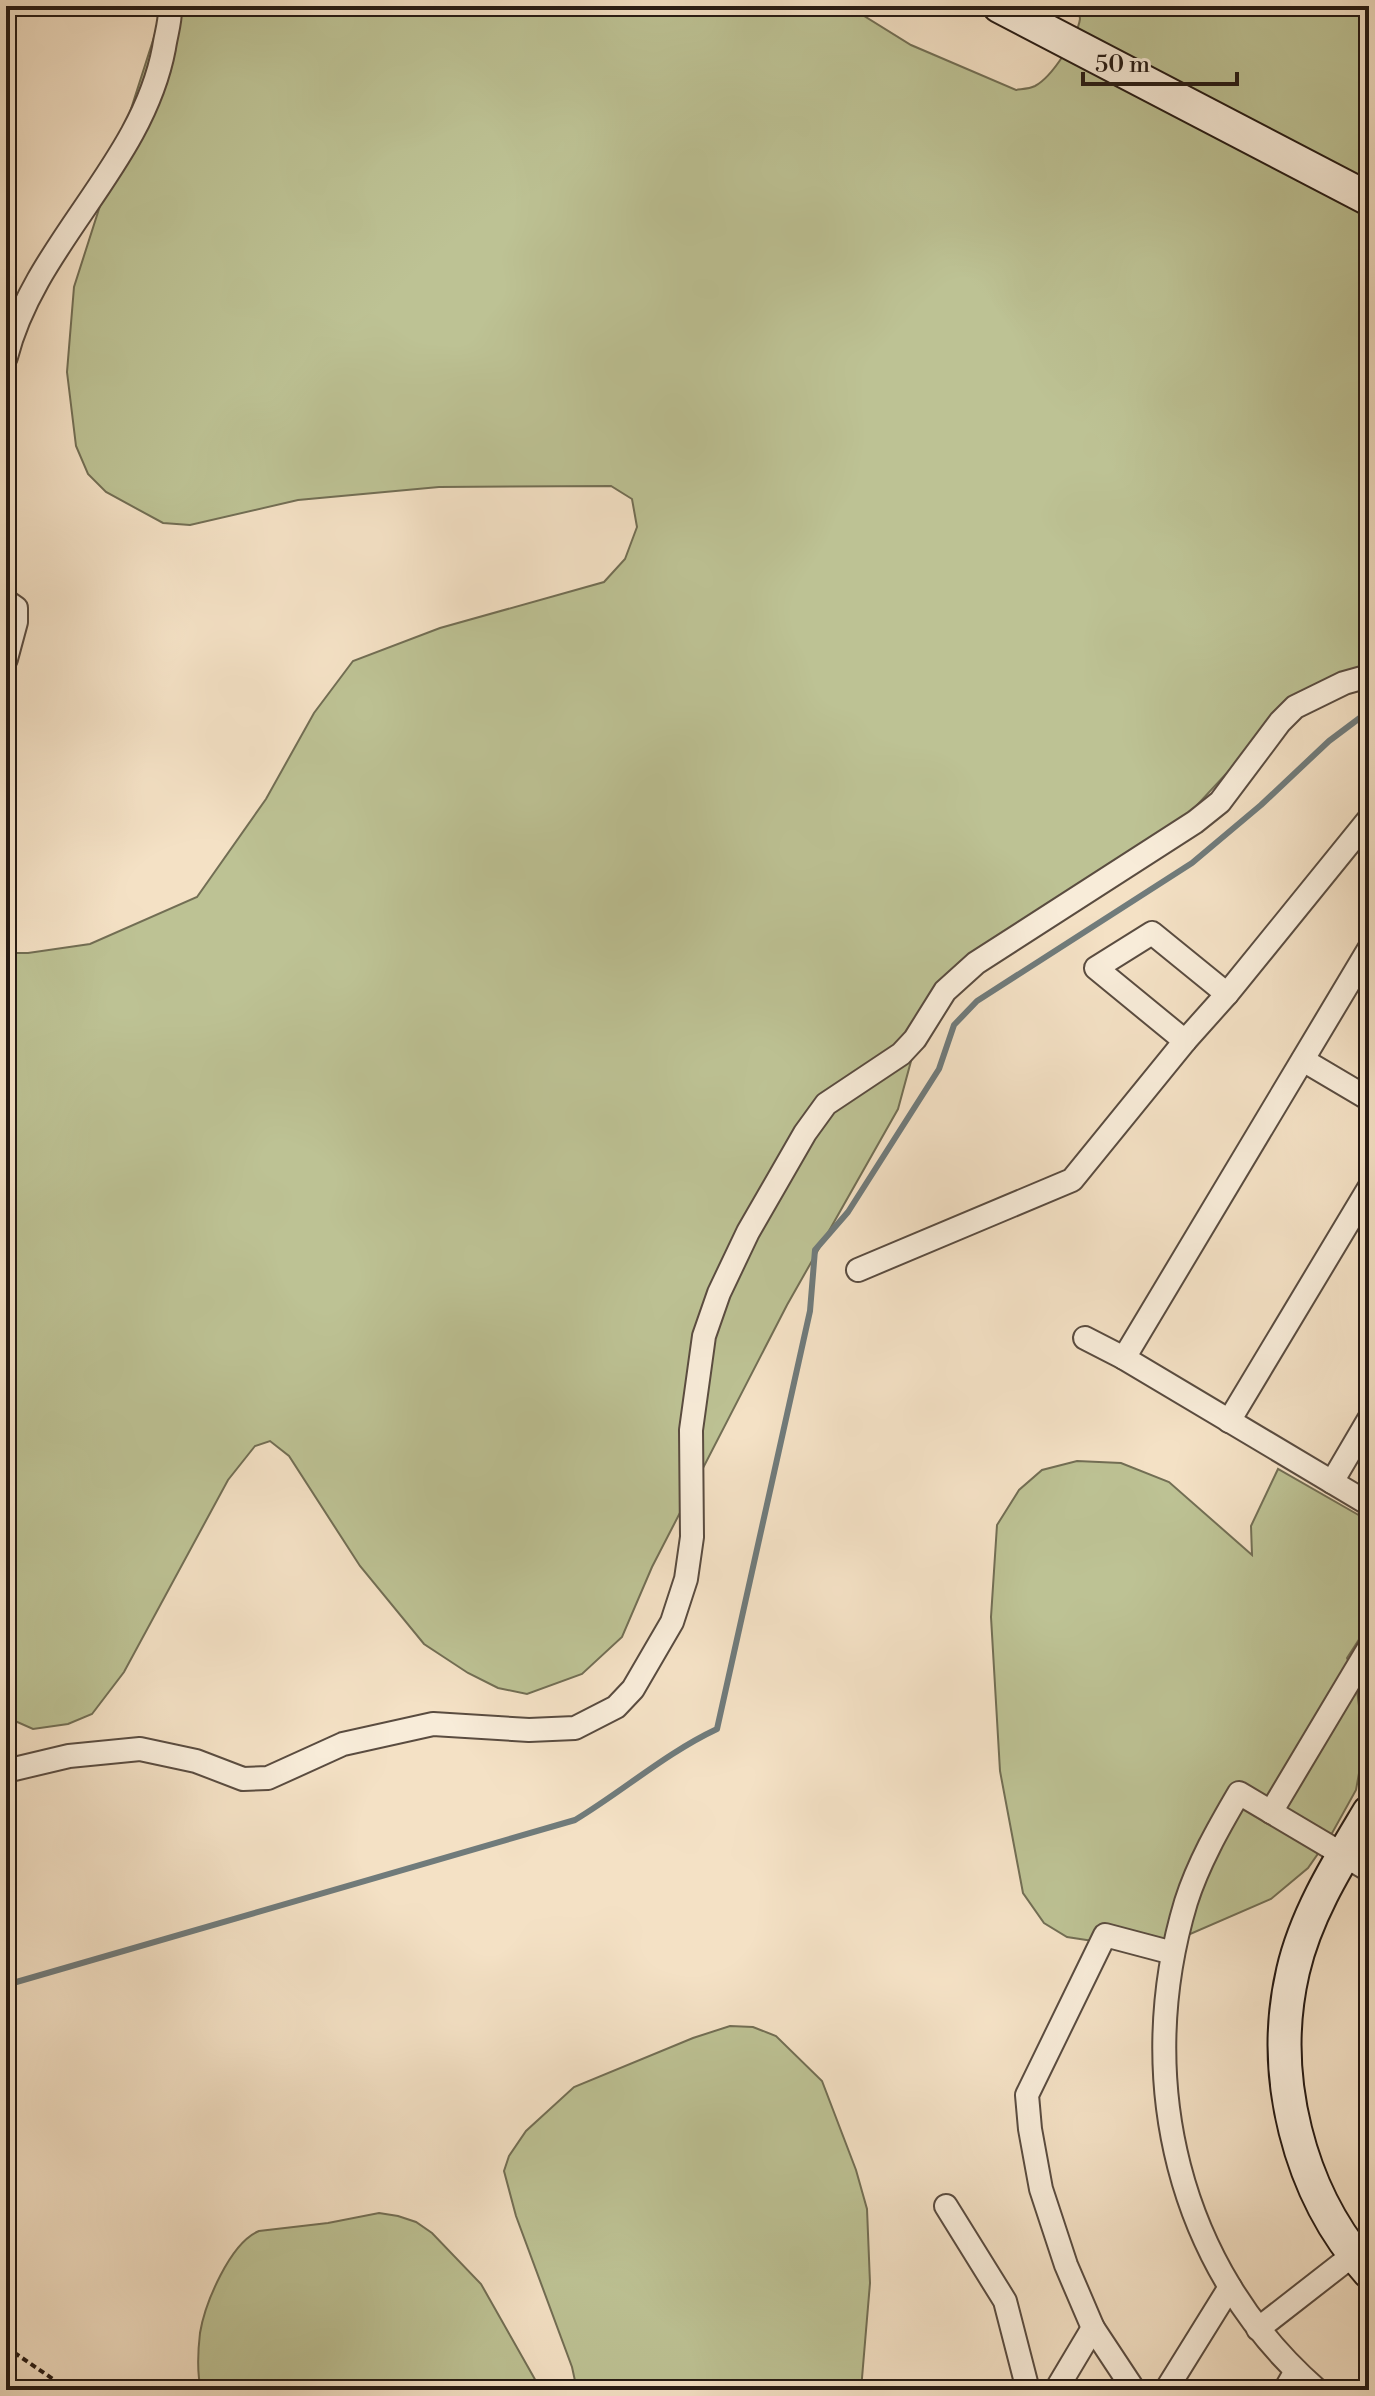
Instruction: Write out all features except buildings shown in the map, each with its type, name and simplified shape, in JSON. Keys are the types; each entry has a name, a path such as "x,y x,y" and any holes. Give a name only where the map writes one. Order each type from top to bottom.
{"street":[{"path":"6,357 12,333 44,269 138,125 159,70 170,6"},
{"path":"999,6 1369,199"},
{"path":"6,601 16,608 16,622 6,659"},
{"path":"6,1771 69,1756 140,1749 196,1761 243,1779 268,1778 343,1744 433,1724 529,1730 575,1728 616,1707 633,1689 672,1622 686,1579 692,1537 691,1430 704,1336 719,1293 748,1232 805,1133 826,1104 901,1054 915,1039 945,991 976,963 1195,822 1220,802 1280,722 1295,707 1344,683 1369,676"},
{"path":"858,1270 1072,1180 1369,819"},
{"path":"1185,1041 1096,968 1152,933 1227,994"},
{"path":"1124,1358 1367,955"},
{"path":"1303,1060 1369,1099"},
{"path":"1229,1421 1369,1188"},
{"path":"1085,1338 1124,1358 1369,1504"},
{"path":"1332,1482 1369,1419"},
{"path":"1271,1812 1369,1648"},
{"path":"1317,2390 1290,2381 1209,2251 1182,2179 1167,2111 1163,2042 1173,1953 1187,1899 1216,1833 1239,1793 1356,1862"},
{"path":"1258,2329 1361,2263 1325,2210 1297,2137 1288,2094 1284,2051 1285,2014 1293,1969 1321,1895 1356,1862 1369,1812"},
{"path":"1134,2390 1093,2328 1066,2265 1041,2189 1027,2095 1105,1935 1173,1953"},
{"path":"946,2206 1005,2301 1028,2390"},
{"path":"1166,2390 1230,2287"},
{"path":"1056,2390 1093,2328"}],"path":[{"path":"6,2347 69,2390"}],"green space":[{"path":"164,6 848,6 911,45 1016,90 1035,86 1056,66 1078,27 1078,6 1369,6 1369,670 1276,720 1174,830 970,961 923,1017 898,1109 787,1305 652,1567 622,1637 582,1674 527,1694 498,1688 468,1673 424,1644 360,1566 289,1456 270,1441 255,1446 228,1480 124,1672 92,1714 68,1724 33,1729 6,1717 6,953 90,944 197,897 266,799 314,713 353,661 440,628 604,582 625,559 637,527 632,499 611,486 439,487 298,500 190,525 163,523 106,492 88,474 76,446 67,372 74,287"},
{"path":"1077,1461 1121,1463 1169,1482 1252,1555 1251,1526 1278,1469 1369,1521 1369,1624 1347,1658 1355,1674 1364,1745 1356,1790 1308,1868 1271,1899 1181,1938 1093,1941 1067,1937 1044,1923 1023,1893 1000,1771 991,1617 997,1525 1019,1490 1042,1470"},
{"path":"730,2026 753,2027 776,2036 822,2081 856,2170 867,2209 870,2283 861,2390 577,2390 572,2367 516,2216 504,2171 509,2156 526,2131 574,2087"},
{"path":"379,2213 416,2222 432,2233 481,2284 541,2390 201,2390 198,2369 200,2333 207,2306 220,2275 248,2238 259,2231"}],"waterway":[{"path":"6,1985 575,1820 680,1749 717,1729 810,1311 815,1250 848,1212 939,1069 954,1025 977,1001 1192,863 1261,805 1329,741 1369,711"}]}
